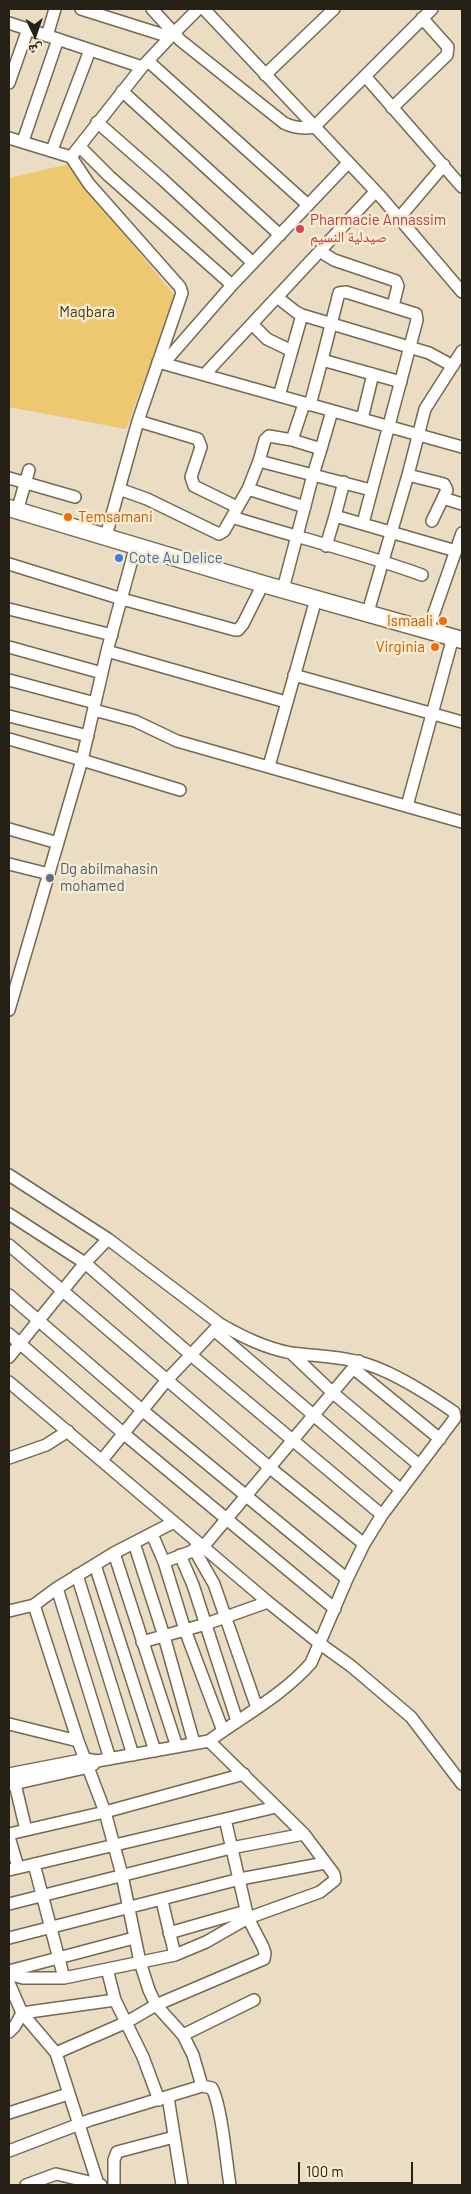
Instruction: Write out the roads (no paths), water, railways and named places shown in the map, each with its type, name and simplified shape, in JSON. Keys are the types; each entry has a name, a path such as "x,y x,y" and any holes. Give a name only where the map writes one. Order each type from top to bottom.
{"highway":[{"path":"11,510 106,536 262,584 457,638"}],"street":[{"path":"47,36 56,9"},
{"path":"81,9 172,35"},
{"path":"152,9 172,35 284,123 297,128 314,127 432,9"},
{"path":"71,157 145,64 198,9"},
{"path":"204,9 376,192 462,292"},
{"path":"265,75 334,9"},
{"path":"392,108 446,55 448,50 448,47 422,18"},
{"path":"9,23 90,50 145,64 308,205"},
{"path":"9,83 28,29"},
{"path":"23,141 58,40"},
{"path":"52,150 90,50"},
{"path":"364,76 462,186"},
{"path":"122,91 280,235"},
{"path":"97,122 161,178 253,264"},
{"path":"9,138 71,157 89,184 182,290 182,296 161,363 138,421 106,536"},
{"path":"80,147 109,176 232,285"},
{"path":"161,363 348,163"},
{"path":"399,218 444,165"},
{"path":"205,374 376,192"},
{"path":"320,252 334,260 396,281 398,286 393,306"},
{"path":"292,440 322,360 338,295 343,292 416,314 417,320 363,523"},
{"path":"277,297 302,315 410,346 453,366"},
{"path":"278,396 302,315"},
{"path":"252,324 267,339 292,351"},
{"path":"368,612 428,403 462,351"},
{"path":"322,360 401,382"},
{"path":"161,363 462,447"},
{"path":"362,419 373,374"},
{"path":"283,589 332,411"},
{"path":"138,421 198,439 201,447 191,477 194,486 235,512 296,538 382,561 422,575"},
{"path":"119,489 147,499 219,534 224,531 248,489 259,461 264,440 269,436 292,440 321,449"},
{"path":"259,461 371,490"},
{"path":"11,510 25,483 29,470"},
{"path":"408,474 444,484 447,490 432,521"},
{"path":"9,478 75,497"},
{"path":"326,546 344,482"},
{"path":"248,489 305,507"},
{"path":"443,498 462,504"},
{"path":"335,516 456,551"},
{"path":"428,630 462,533"},
{"path":"9,1010 82,760 107,650 136,545"},
{"path":"9,564 122,599 238,630 243,624 262,584"},
{"path":"269,766 316,599"},
{"path":"9,609 112,635"},
{"path":"406,806 432,712 457,638"},
{"path":"9,647 102,673"},
{"path":"107,650 286,702"},
{"path":"294,675 432,712 462,722"},
{"path":"9,680 95,706 178,740 462,822"},
{"path":"9,716 88,736"},
{"path":"9,739 180,790"},
{"path":"9,829 58,843"},
{"path":"9,864 49,874"},
{"path":"9,1174 108,1239 217,1327 314,1416 402,1490"},
{"path":"9,1214 85,1263 190,1355 382,1515"},
{"path":"9,1357 85,1263 108,1239"},
{"path":"9,1245 166,1381 364,1544"},
{"path":"9,1295 142,1410 347,1579"},
{"path":"9,1774 110,1759 177,1747 194,1742 209,1741 257,1708 304,1672 311,1663 364,1544 382,1515 455,1418 454,1412 380,1368 291,1352 256,1343 217,1327"},
{"path":"102,1460 166,1381 217,1327"},
{"path":"9,1334 123,1433 335,1609"},
{"path":"291,1352 333,1393 419,1465"},
{"path":"164,1562 198,1548 226,1519 356,1365"},
{"path":"356,1365 440,1439"},
{"path":"9,1382 174,1522 198,1548 319,1644 351,1666 411,1717 462,1784"},
{"path":"9,1458 46,1445 68,1432"},
{"path":"9,1611 34,1605 77,1575 114,1553 174,1522"},
{"path":"152,1534 164,1562 185,1630 223,1731"},
{"path":"134,1543 164,1636 194,1742"},
{"path":"198,1548 214,1584 257,1708"},
{"path":"114,1553 177,1747"},
{"path":"180,1555 193,1586 238,1721"},
{"path":"96,1565 155,1751"},
{"path":"77,1575 133,1755"},
{"path":"57,1588 110,1759"},
{"path":"142,1642 225,1618 268,1602"},
{"path":"34,1605 78,1741 91,1762 122,1875 130,1908 134,1938 148,1990 156,2005 182,2035 193,2055 202,2086"},
{"path":"9,1724 78,1741"},
{"path":"169,1933 298,1901 327,1888 334,1882 335,1877 304,1834 209,1741"},
{"path":"26,1830 12,1785 91,1762"},
{"path":"244,1774 9,1836 13,1869 276,1807"},
{"path":"56,2053 126,2022 156,2005 264,1958 263,1948 247,1914 225,1819"},
{"path":"9,1904 232,1848 304,1834"},
{"path":"9,1938 240,1879 325,1862"},
{"path":"34,1864 64,1978"},
{"path":"162,1900 175,1955"},
{"path":"9,1972 23,1978 64,1978 175,1955 206,1942 247,1914"},
{"path":"9,1972 134,1938"},
{"path":"107,1969 115,2000 164,2099 174,2137 182,2185"},
{"path":"9,1982 22,2013 56,2053 78,2124 100,2184"},
{"path":"22,2013 115,2000"},
{"path":"182,2035 254,2000"},
{"path":"9,2032 15,2026 22,2013"},
{"path":"9,2151 78,2124 202,2086 212,2088 214,2092 230,2185"},
{"path":"9,2113 68,2094"},
{"path":"114,2185 114,2160 117,2152 174,2137"},
{"path":"26,2185 56,2174 100,2184"}],"place":[{"name":"Pharmacie Annassim صيدلية النسيم","path":"300,229"},
{"name":"Temsamani","path":"68,517"},
{"name":"Cote Au Delice","path":"119,558"},
{"name":"Ismaali","path":"443,621"},
{"name":"Virginia","path":"435,647"},
{"name":"Dg abilmahasin mohamed","path":"50,878"}],"park label":[{"name":"Maqbara","path":"87,312"}]}
